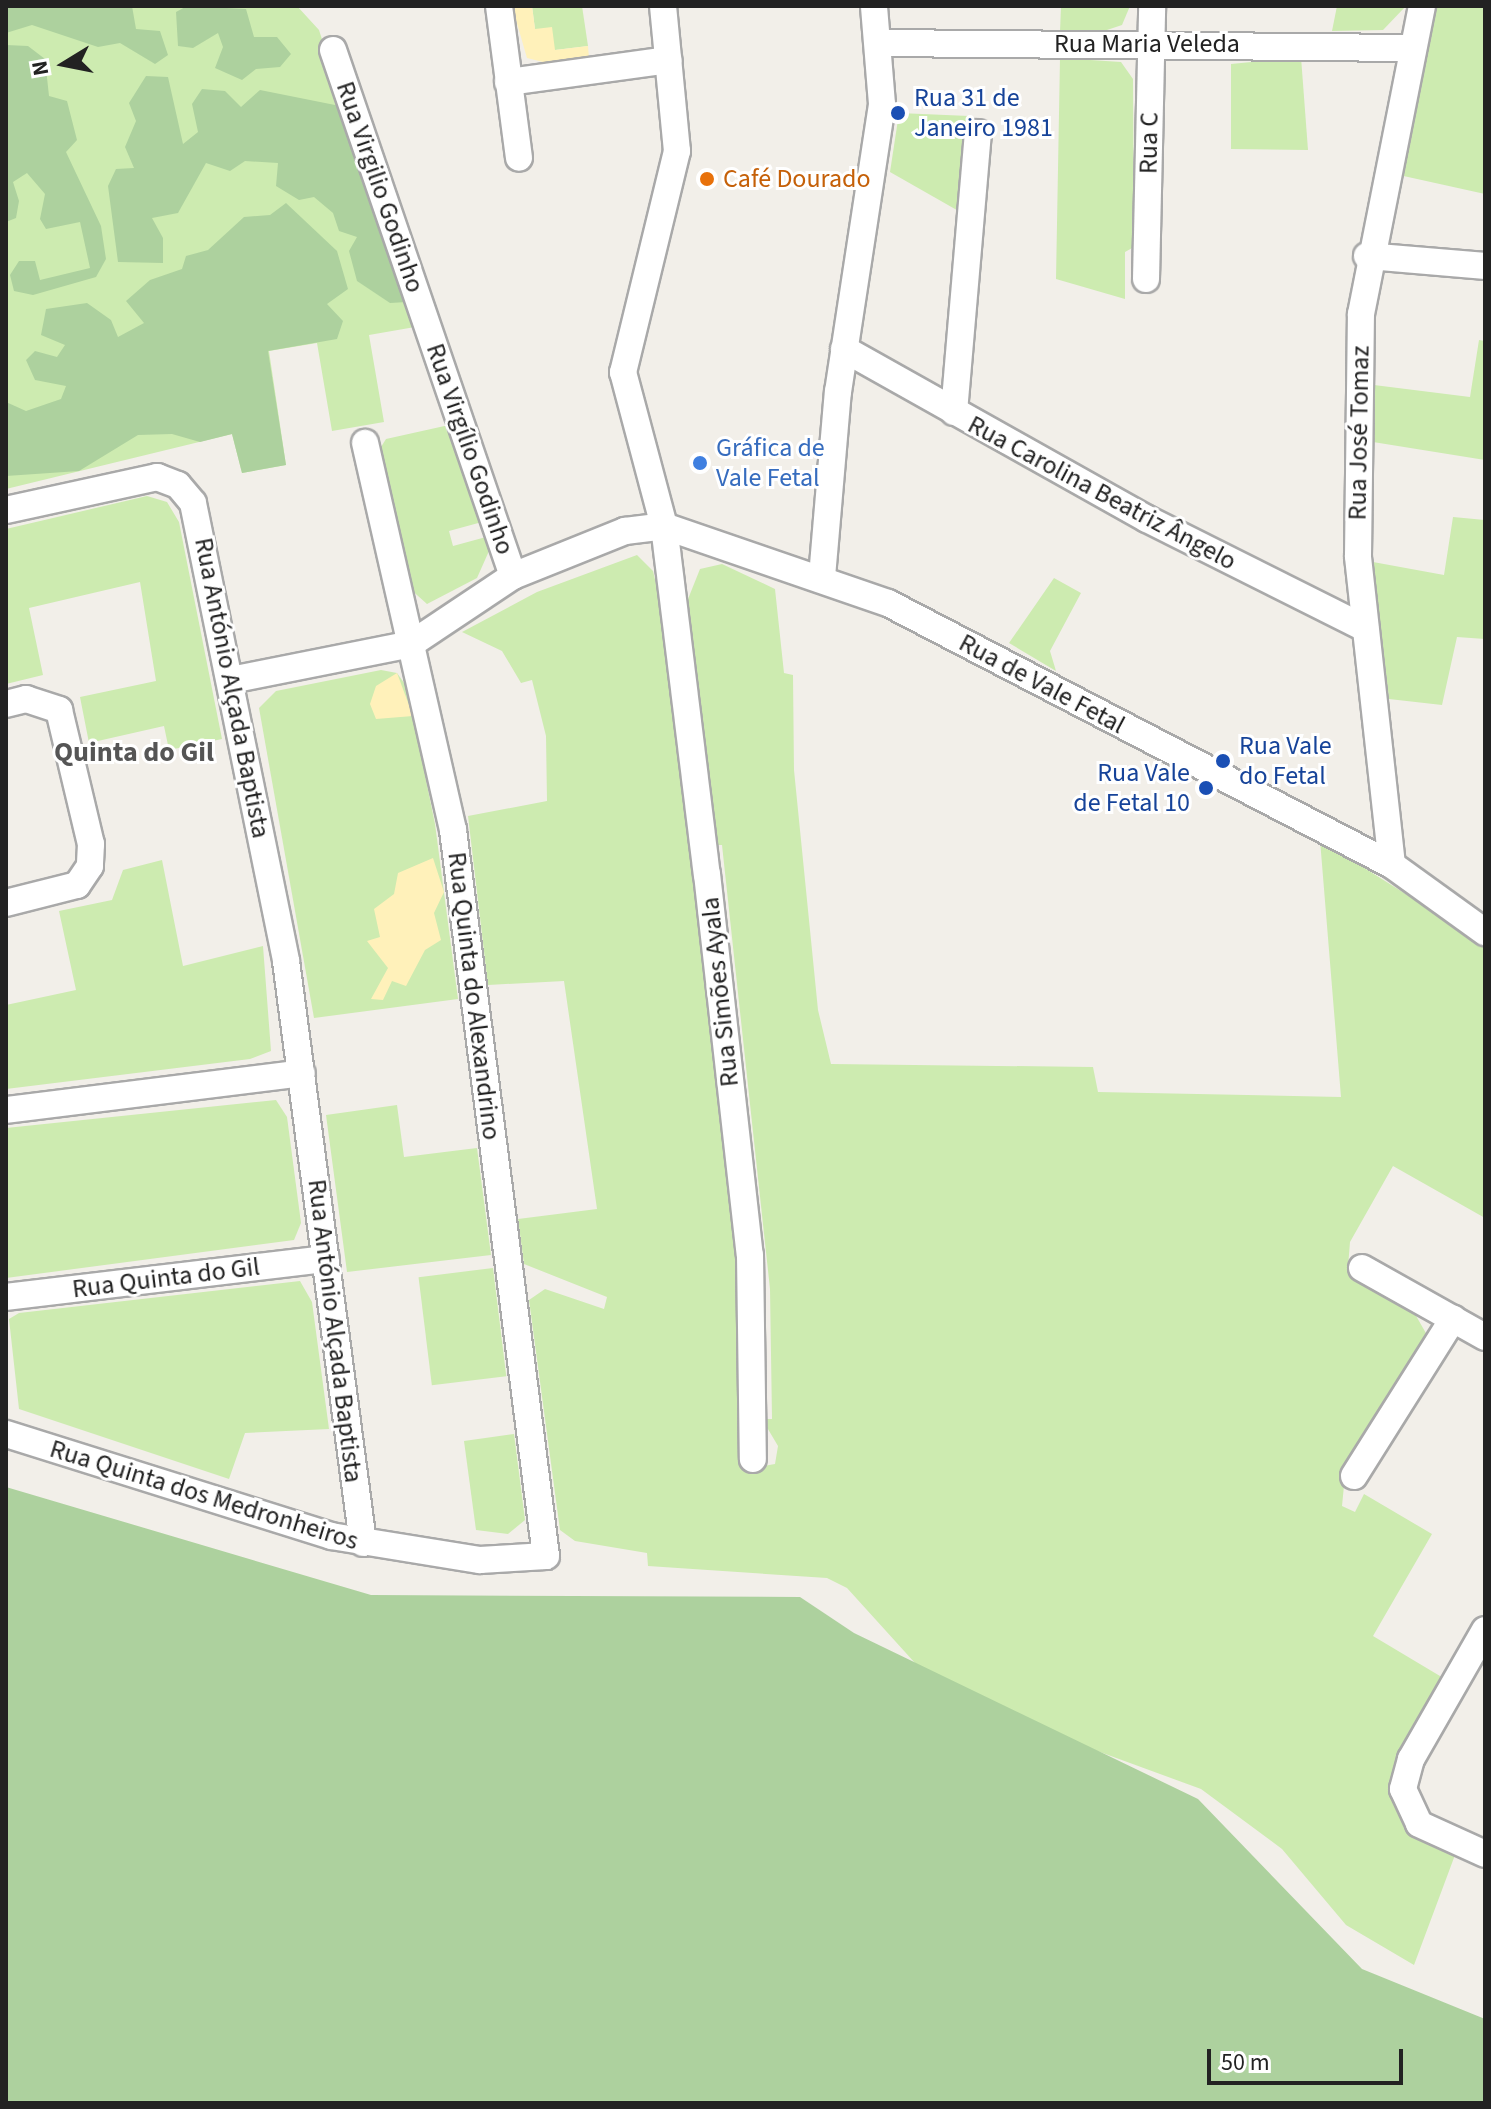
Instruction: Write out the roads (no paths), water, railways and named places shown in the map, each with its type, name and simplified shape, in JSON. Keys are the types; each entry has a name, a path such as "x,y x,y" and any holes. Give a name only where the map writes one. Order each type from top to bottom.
{"street":[{"path":"499,6 519,158"},
{"name":"Rua Simões Ayala","path":"663,6 677,151 623,372 664,526 750,1255 753,1459"},
{"path":"822,577 844,349 879,136 881,43 874,6"},
{"name":"Rua C","path":"1146,279 1152,6"},
{"name":"Rua José Tomaz","path":"1392,865 1365,628 1357,483 1367,256 1422,6"},
{"name":"Rua Maria Veleda","path":"881,43 1413,48"},
{"name":"Rua Virgilio Godinho","path":"333,50 427,323"},
{"path":"508,82 669,60"},
{"path":"954,412 978,133"},
{"path":"1367,256 1485,266"},
{"name":"Rua Virgílio Godinho","path":"427,323 513,576"},
{"name":"Rua Carolina Beatriz Ângelo","path":"844,349 954,412 1365,628"},
{"name":"Rua Quinta do Alexandrino","path":"365,443 453,830 546,1556"},
{"name":"Rua António Alçada Baptista","path":"6,510 130,478 178,485 200,526 302,1073 363,1543"},
{"path":"231,680 411,644 513,576 625,531 664,526"},
{"name":"Rua de Vale Fetal","path":"664,526 793,574 822,577 888,603 1392,865 1485,932"},
{"path":"6,704 26,699 59,710 91,844 90,866 77,885 6,903"},
{"path":"6,1110 302,1073"},
{"name":"Rua Quinta do Gil","path":"6,1297 326,1259"},
{"path":"1362,1268 1485,1337"},
{"path":"1354,1476 1453,1319"},
{"name":"Rua Quinta dos Medronheiros","path":"6,1434 363,1543 480,1560 546,1556"},
{"path":"1485,1630 1404,1774 1411,1815 1432,1832 1485,1854"}],"place":[{"name":"Rua 31 de Janeiro 1981","path":"898,113"},
{"name":"Café Dourado","path":"707,179"},
{"name":"Gráfica de Vale Fetal","path":"700,463"},
{"name":"Rua Vale do Fetal","path":"1223,761"},
{"name":"Rua Vale de Fetal 10","path":"1206,788"}],"district":[{"name":"Quinta do Gil","path":"134,752"}]}
